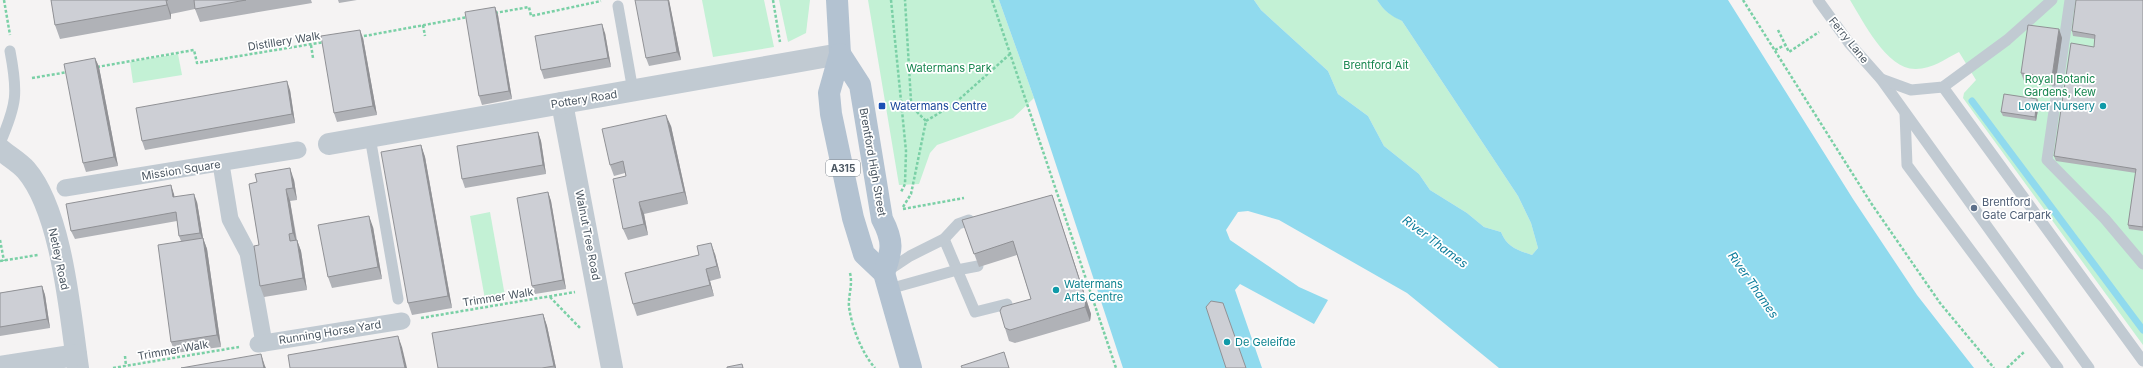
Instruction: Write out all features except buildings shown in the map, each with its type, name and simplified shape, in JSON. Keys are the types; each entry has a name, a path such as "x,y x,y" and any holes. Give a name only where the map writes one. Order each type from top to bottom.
{"main road":[{"name":"Brentford High Street","path":"837,0 840,54 829,93 831,114 853,218 864,254 886,281"},
{"name":"Brentford High Street","path":"840,54 860,85 882,219 887,228 892,251 886,281"},
{"path":"886,281 911,368"}],"street":[{"name":"Pottery Road","path":"329,144 840,54"},
{"name":"Walnut Tree Road","path":"562,103 612,368"},
{"name":"Netley Road","path":"0,149 26,169 44,198 60,252 77,362 0,367"},
{"name":"Mission Square","path":"65,188 221,164 298,150"},
{"path":"221,164 230,219 248,253 261,343"},
{"name":"Running Horse Yard","path":"261,343 402,321"}],"lane":[{"name":"Ferry Lane","path":"1818,0 1849,43 1881,79 2089,368"},
{"path":"1881,79 1911,90 1943,87 2007,40 2052,0"},
{"path":"2070,0 2047,160 2105,219 2143,264"},
{"path":"618,6 634,91"},
{"path":"0,143 12,115 15,81 10,51"},
{"path":"1943,87 2143,361"},
{"path":"1905,113 1907,165 2058,368"},
{"path":"370,137 398,300"},
{"path":"886,281 910,256 944,239 958,224 969,220"},
{"path":"944,239 975,312 1007,304"},
{"path":"886,281 978,266"}],"path":[{"path":"4,0 11,41 10,51"},
{"path":"491,13 529,7 531,16 606,0"},
{"path":"773,0 784,65"},
{"path":"890,0 906,151 905,184 899,196"},
{"path":"905,0 911,101 915,110 926,121"},
{"path":"992,0 1116,368"},
{"path":"1743,0 1875,210 1940,303 1994,368"},
{"path":"356,37 476,16"},
{"path":"1778,30 1789,52 1833,22"},
{"path":"423,25 425,36"},
{"name":"Distillery Walk","path":"93,67 194,50 197,62 326,42"},
{"path":"311,45 313,58"},
{"path":"1775,50 1785,45"},
{"path":"964,198 902,209 911,194 926,121 954,104 1010,54"},
{"path":"15,81 70,71"},
{"path":"0,240 2,261 60,252"},
{"name":"Trimmer Walk","path":"402,321 598,288"},
{"path":"850,295 849,307 858,338 868,360 875,368"},
{"path":"550,296 582,330 584,336"},
{"path":"2007,368 2035,339"},
{"name":"Trimmer Walk","path":"113,368 261,343"},
{"path":"125,356 126,366"}],"green space":[{"path":"702,0 764,0 774,47 713,57"},
{"path":"779,0 810,0 806,33 788,42"},
{"name":"Watermans Park","path":"868,0 999,0 1034,98 1013,118 937,145 930,153 919,184 899,185"},
{"name":"Brentford Ait","path":"1254,0 1377,0 1382,7 1394,17 1402,21 1518,196 1531,223 1538,248 1532,255 1509,245 1501,232 1484,227 1467,213 1430,190 1419,174 1384,146 1368,116 1338,94 1328,71 1261,10"},
{"name":"Royal Botanic Gardens, Kew","path":"1850,0 2143,0 2143,345 1963,98 1964,93 1976,80 1959,52 1938,63 1922,69 1905,67 1895,62 1877,43"},
{"path":"178,54 182,75 133,83 130,62"},
{"path":"490,212 505,296 485,299 470,216"}],"water":[{"name":"River Thames","path":"999,0 1254,0 1261,10 1328,71 1338,94 1368,116 1384,146 1419,174 1430,190 1467,213 1484,227 1501,232 1509,245 1532,255 1538,248 1531,223 1518,196 1402,21 1388,13 1377,0 1728,0 1853,199 1917,295 1974,368 1499,368 1407,293 1279,220 1248,211 1238,212 1226,230 1230,240 1299,287 1328,300 1314,324 1240,284 1235,290 1262,368 1123,368 1034,98"}],"waterway":[{"path":"1972,101 2143,330"}],"place":[{"name":"Watermans Centre","path":"882,106"},
{"name":"Lower Nursery","path":"2103,106"},
{"name":"Brentford Gate Carpark","path":"1974,208"},
{"name":"Watermans Arts Centre","path":"1056,290"},
{"name":"De Geleifde","path":"1227,342"}]}
